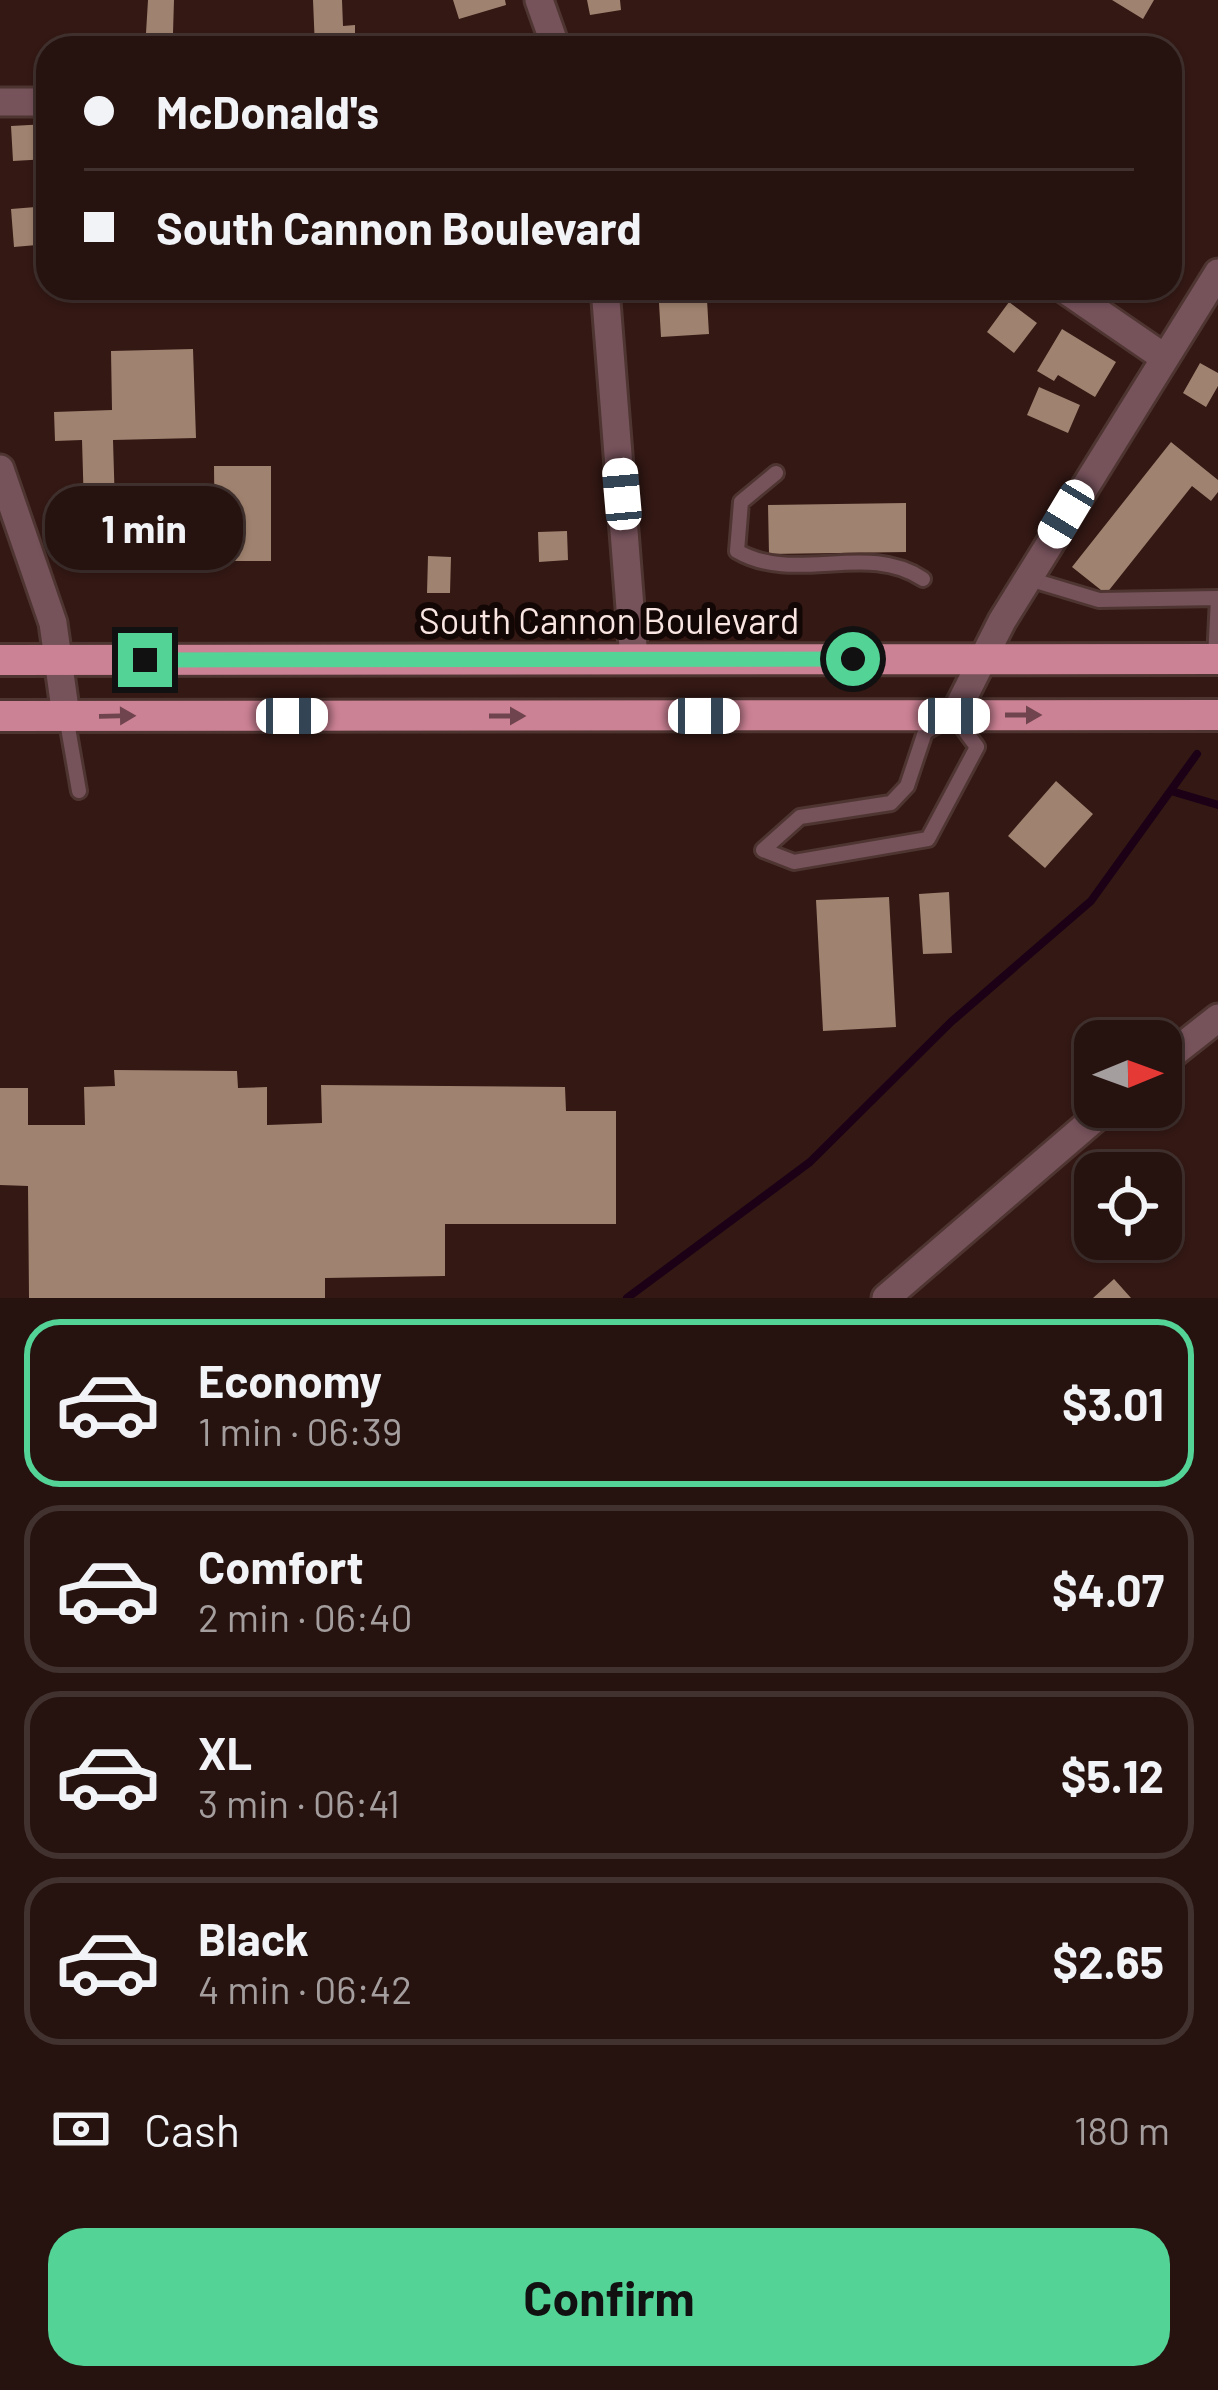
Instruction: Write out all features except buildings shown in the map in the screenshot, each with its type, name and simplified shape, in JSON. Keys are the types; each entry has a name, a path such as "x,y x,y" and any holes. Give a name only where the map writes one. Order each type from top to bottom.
{"main road":[{"name":"South Cannon Boulevard","path":"0,660 1217,659"},
{"path":"0,716 1218,715"}],"street":[{"path":"539,0 552,36"},
{"path":"0,102 36,102"},
{"path":"954,716 1028,579 1162,356 1218,274"},
{"path":"606,300 634,659"},
{"path":"1080,300 1162,356"},
{"path":"0,469 52,623 67,716"},
{"path":"1182,1046 1218,1018"},
{"path":"886,1298 1084,1128"}],"lane":[{"path":"776,472 741,502 737,550 761,565 900,563 923,579"},
{"path":"1028,579 1099,600 1218,598 1217,659"},
{"path":"67,716 79,790"},
{"path":"954,716 976,747 928,839 794,862 763,850 800,817 891,803 907,786 925,732 954,716"}],"waterway":[{"path":"627,1298 810,1162 951,1022 1091,901 1197,754"},
{"path":"1171,791 1218,805"}],"route":[{"path":"145,660 853,659"}]}
